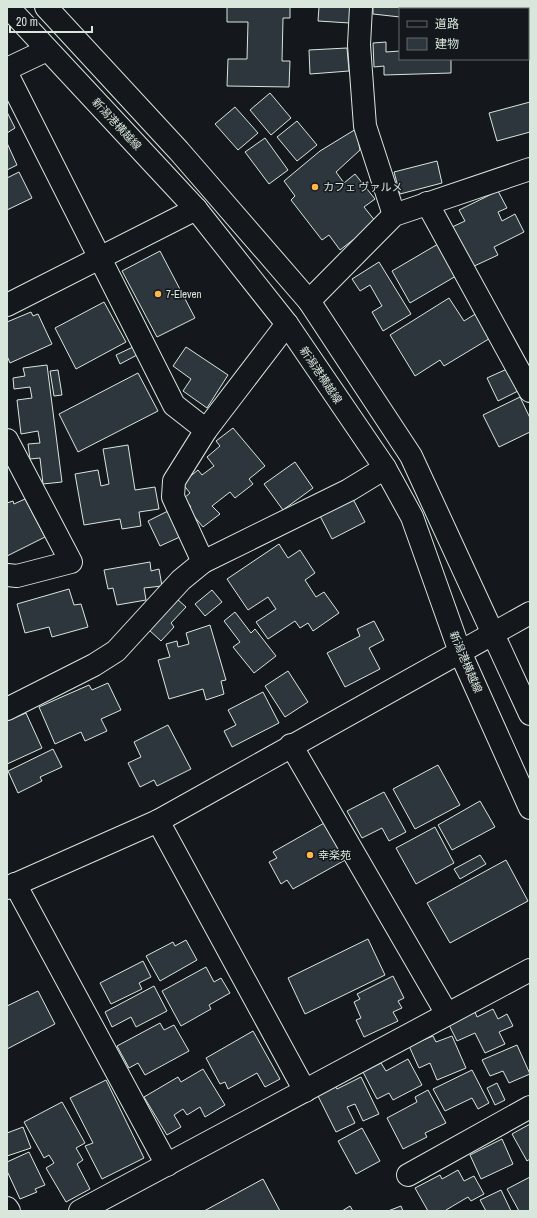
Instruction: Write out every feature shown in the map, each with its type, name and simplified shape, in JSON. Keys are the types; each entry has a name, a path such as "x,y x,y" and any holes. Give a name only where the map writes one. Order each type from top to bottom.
{"street":[{"name":"新潟港横越線","path":"8,7 196,209 287,324 385,468 412,517 460,652 530,808"},
{"path":"46,7 180,151 308,301 411,456 530,714"},
{"path":"361,7 359,45 365,126 394,215"},
{"path":"7,69 47,50"},
{"path":"7,74 174,405 206,430"},
{"path":"308,301 394,215 530,168"},
{"path":"426,203 530,391"},
{"path":"7,305 196,209"},
{"path":"204,562 173,496 174,481 206,430 287,324"},
{"path":"7,440 71,562 17,576 7,575"},
{"path":"7,709 94,665 116,651 181,580 204,562 349,490 385,468"},
{"path":"167,1165 11,886 158,821 530,613"},
{"path":"292,745 447,1014"},
{"path":"158,821 305,1091"},
{"path":"80,1211 530,970"},
{"path":"408,1174 530,1107"}],"building":[{"path":"227,7 290,7 290,18 283,18 282,61 290,61 289,87 227,86 228,59 247,59 248,22 227,22"},
{"path":"319,7 351,7 350,23 318,21"},
{"path":"373,7 456,7 399,8 399,17 373,14"},
{"path":"386,42 386,52 399,51 399,60 451,60 451,73 384,75 384,66 374,67 373,43"},
{"path":"347,48 349,71 310,74 309,50"},
{"path":"270,93 291,118 271,135 250,110"},
{"path":"530,102 530,132 497,141 489,113"},
{"path":"235,107 258,133 238,150 215,124"},
{"path":"7,112 15,128 7,133"},
{"path":"297,121 317,145 297,161 277,137"},
{"path":"356,129 360,150 336,172 344,183 355,174 375,199 364,207 376,222 340,250 329,235 322,240 291,200 295,196 284,181 320,151"},
{"path":"265,138 288,170 269,184 245,152"},
{"path":"7,143 17,165 7,170"},
{"path":"437,161 442,183 400,194 394,172"},
{"path":"19,172 32,198 7,210 7,178"},
{"path":"498,191 507,208 498,212 502,221 515,214 524,232 494,247 498,255 470,268 450,228 465,221 459,210"},
{"path":"438,244 456,276 410,303 392,271"},
{"name":"7-Eleven","path":"160,251 195,318 157,337 122,271"},
{"path":"379,262 411,314 383,331 372,312 382,306 370,285 360,291 352,279"},
{"path":"449,298 464,321 477,313 492,337 444,366 440,360 415,376 390,335"},
{"path":"104,302 126,342 76,369 55,328"},
{"path":"31,312 33,316 38,314 52,344 10,363 7,356 7,322"},
{"path":"133,347 137,355 120,364 116,355"},
{"path":"186,347 228,375 207,408 183,391 191,379 173,366"},
{"path":"47,365 62,482 43,484 40,458 30,459 28,444 40,443 38,431 21,434 17,400 32,398 30,387 14,389 13,378 25,376 23,368"},
{"path":"507,369 518,391 498,401 487,378"},
{"path":"58,370 62,395 54,396 50,371"},
{"path":"138,373 158,411 78,452 59,414"},
{"path":"520,397 530,418 530,432 499,447 483,415"},
{"path":"233,428 265,466 249,479 253,484 235,498 230,492 212,506 220,514 203,527 188,509 191,507 184,498 190,493 182,483 198,470 202,475 214,466 207,457 220,446 216,441"},
{"path":"128,445 135,490 155,487 159,509 139,512 141,526 122,529 120,519 84,525 75,474 98,470 101,486 109,484 103,449"},
{"path":"295,462 313,488 283,510 264,484"},
{"path":"25,499 45,537 7,556 7,503 13,501 14,504"},
{"path":"353,499 365,522 332,539 320,516"},
{"path":"170,510 182,536 160,546 148,521"},
{"path":"279,544 288,558 300,550 315,573 305,580 316,597 324,592 339,613 313,631 308,623 300,628 295,621 268,639 256,622 276,609 268,597 248,610 227,579"},
{"path":"150,562 151,571 159,569 162,586 144,588 146,600 117,605 113,588 108,589 104,570"},
{"path":"69,589 74,605 81,604 88,627 52,637 49,627 25,633 17,604"},
{"path":"212,590 222,602 205,616 195,604"},
{"path":"177,599 186,607 171,623 174,627 161,641 148,629"},
{"path":"235,612 251,633 255,629 276,656 254,673 233,647 240,642 224,621"},
{"path":"374,621 384,640 369,648 380,669 345,687 327,653 360,636 357,629"},
{"path":"210,625 226,680 221,681 224,694 206,700 203,689 169,699 158,660 170,657 166,644 177,641 178,647 189,644 186,633"},
{"path":"288,671 308,702 285,717 265,686"},
{"path":"108,683 121,710 101,719 107,731 85,741 81,732 55,744 39,707 89,685 92,690"},
{"path":"263,692 279,723 232,747 224,731 236,725 228,710"},
{"path":"26,713 42,748 7,764 7,721"},
{"path":"168,725 191,769 157,786 154,780 140,787 128,763 141,757 134,742"},
{"path":"53,749 62,767 40,777 42,781 18,793 8,771"},
{"path":"438,765 460,805 415,829 393,789"},
{"path":"384,792 406,832 389,841 382,828 362,838 347,811"},
{"path":"480,801 495,827 452,850 438,825"},
{"name":"幸楽苑","path":"326,822 347,859 293,889 287,880 281,884 269,862 277,858 273,852"},
{"path":"435,827 454,863 416,884 396,848"},
{"path":"480,855 486,864 460,879 454,869"},
{"path":"506,860 528,901 450,943 427,903"},
{"path":"368,939 385,975 305,1014 288,978"},
{"path":"186,940 197,960 160,981 146,956 173,942 175,946"},
{"path":"143,961 151,977 139,983 142,989 111,1004 100,983"},
{"path":"206,967 214,982 221,978 230,993 209,1005 211,1009 181,1026 162,991"},
{"path":"393,976 404,998 398,1001 402,1008 393,1012 398,1021 364,1037 356,1020 361,1018 354,1002 360,999 357,994"},
{"path":"154,986 167,1011 136,1027 131,1017 112,1027 105,1012"},
{"path":"38,991 55,1024 7,1049 7,1006"},
{"path":"493,1009 498,1019 507,1014 513,1026 499,1032 505,1044 485,1053 475,1033 457,1041 449,1025 475,1012 477,1017"},
{"path":"160,1023 164,1030 174,1025 189,1051 145,1075 138,1063 129,1068 117,1046"},
{"path":"253,1031 280,1079 265,1087 257,1073 228,1089 225,1082 220,1084 206,1058"},
{"path":"433,1036 436,1042 452,1036 466,1068 437,1080 430,1063 419,1068 409,1046"},
{"path":"517,1045 530,1074 509,1083 503,1071 490,1076 482,1060"},
{"path":"408,1059 422,1085 393,1100 389,1093 377,1099 363,1072 381,1063 386,1071"},
{"path":"203,1069 225,1105 205,1117 200,1107 187,1115 183,1109 174,1115 181,1127 167,1135 144,1097 178,1077 181,1082"},
{"path":"472,1070 489,1103 478,1109 472,1098 445,1111 433,1089"},
{"path":"361,1077 379,1114 363,1121 355,1104 347,1107 355,1123 336,1132 317,1094 335,1086 337,1089"},
{"path":"106,1080 144,1158 102,1179 85,1146 93,1143 70,1098"},
{"path":"497,1083 505,1100 495,1105 487,1088"},
{"path":"428,1090 446,1123 425,1133 427,1137 403,1149 387,1118 417,1102 415,1097"},
{"path":"62,1102 85,1143 76,1148 83,1160 77,1164 90,1189 66,1202 46,1168 54,1163 49,1155 44,1158 24,1122"},
{"path":"530,1124 530,1159 527,1161 512,1134"},
{"path":"23,1127 31,1148 7,1156 7,1133"},
{"path":"362,1128 380,1161 356,1174 338,1141"},
{"path":"502,1139 513,1164 481,1179 470,1155"},
{"path":"29,1152 45,1185 35,1189 37,1192 20,1199 7,1171 7,1162"},
{"path":"458,1170 464,1181 474,1176 484,1194 471,1201 468,1197 446,1211 428,1211 415,1188 440,1175 442,1179"},
{"path":"530,1177 530,1211 519,1211 507,1189"},
{"path":"263,1179 280,1211 204,1211"},
{"path":"501,1190 511,1211 486,1211 480,1200"},
{"path":"350,1206 353,1211 342,1211"},
{"path":"401,1206 403,1211 388,1211"}],"place":[{"name":"カフェ ヴァルメ","path":"315,187"},
{"name":"7-Eleven","path":"158,294"},
{"name":"幸楽苑","path":"310,855"}]}
